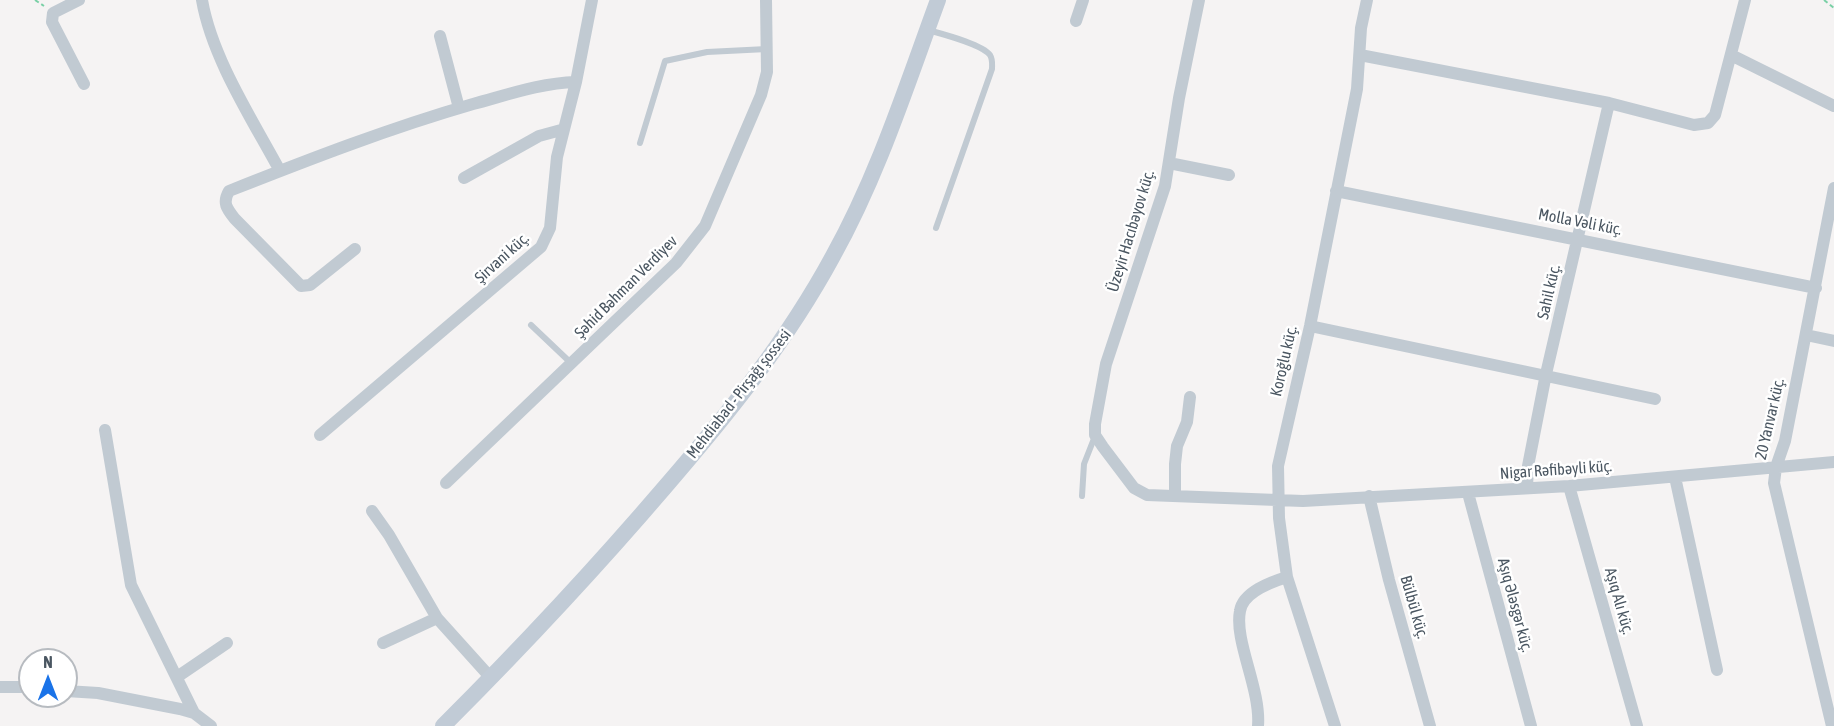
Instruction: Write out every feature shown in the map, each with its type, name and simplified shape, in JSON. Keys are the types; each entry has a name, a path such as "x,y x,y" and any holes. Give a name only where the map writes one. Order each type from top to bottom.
{"main road":[{"name":"Mehdiabad - Pirşağı şossesi","path":"443,726 619,541 738,401 775,350 829,264 864,195 938,0"}],"street":[{"path":"79,0 53,14 52,22 84,84"},
{"path":"202,0 212,37 249,114 280,171"},
{"name":"Şirvani küç.","path":"320,435 541,248 550,228 561,130 576,82 592,0"},
{"name":"Şəhid Bəhman Verdiyev","path":"446,483 676,263 705,226 761,95 766,72 766,0"},
{"path":"1076,21 1083,0"},
{"name":"Üzeyir Hacıbəyov küç.","path":"1095,435 1106,364 1160,204 1198,0"},
{"name":"Koroğlu küç.","path":"1335,726 1287,577 1281,544 1278,466 1310,326 1357,89 1367,0"},
{"path":"1360,56 1434,68 1609,104 1694,125 1708,123 1715,115 1745,0"},
{"path":"440,36 459,108"},
{"path":"1731,55 1834,106"},
{"path":"355,249 310,285 301,286 235,219 226,208 225,199 230,191 405,124 552,83 576,82"},
{"name":"Sahil küç.","path":"1527,488 1528,466 1546,374 1609,104"},
{"path":"464,178 538,136 561,130"},
{"path":"1169,163 1229,175"},
{"name":"20 Yanvar küç.","path":"1832,726 1777,504 1774,483 1776,467 1785,441 1834,188"},
{"name":"Molla Vəli küç.","path":"1336,191 1578,238 1816,288"},
{"path":"1310,326 1546,374 1655,399"},
{"path":"1806,335 1834,341"},
{"path":"1175,495 1177,446 1187,422 1190,397"},
{"path":"105,430 131,585 194,713"},
{"name":"Nigar Rəfibəyli küç.","path":"1095,435 1134,488 1147,495 1303,501 1569,486 1834,462"},
{"path":"1675,477 1717,670"},
{"name":"Aşıq Alı küç.","path":"1569,486 1637,726"},
{"name":"Aşıq Ələsgər küç.","path":"1468,493 1531,726"},
{"name":"Bülbül küç.","path":"1369,496 1389,580 1430,726"},
{"path":"372,511 389,535 437,618 491,678"},
{"path":"1258,726 1259,707 1240,630 1239,610 1252,592 1287,577"},
{"path":"383,643 437,618"},
{"path":"177,677 227,643"},
{"path":"0,687 18,687"},
{"path":"78,691 98,693 194,713 211,726"}],"lane":[{"path":"927,29 988,52 992,58 992,69 936,228"},
{"path":"640,143 665,61 707,52 767,49"},
{"path":"531,325 571,363"},
{"path":"1082,496 1084,464 1095,435"}],"path":[{"path":"1824,0 1834,8"}]}
